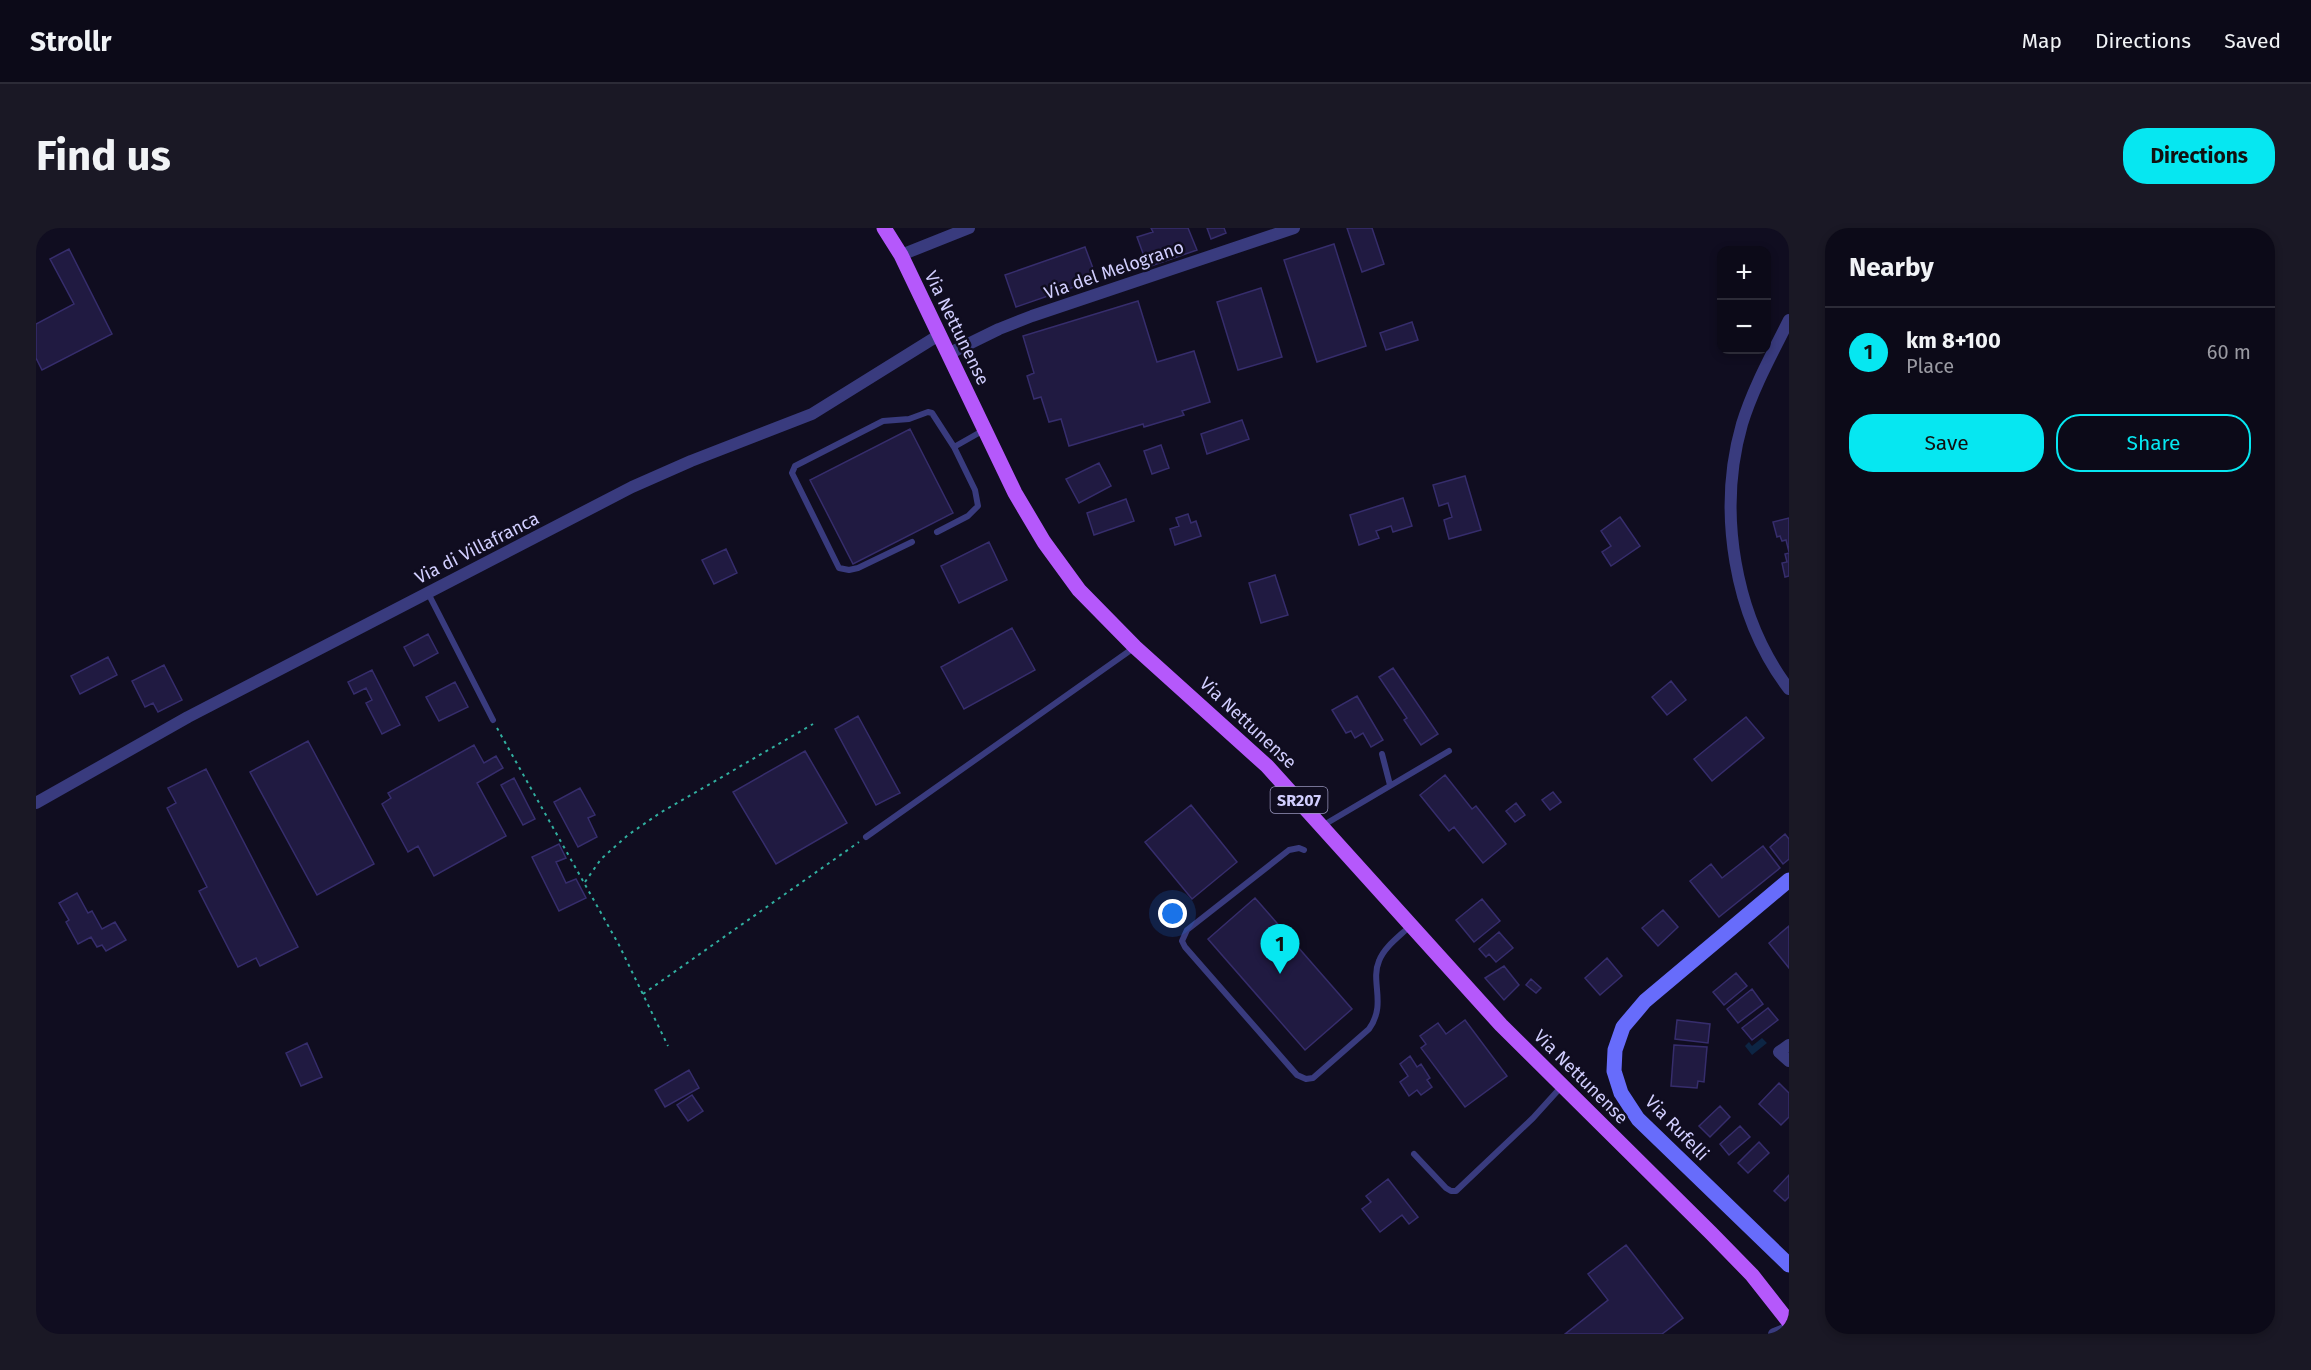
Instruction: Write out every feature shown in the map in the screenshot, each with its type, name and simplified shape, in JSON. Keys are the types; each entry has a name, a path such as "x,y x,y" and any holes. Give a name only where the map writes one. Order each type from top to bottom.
{"main road":[{"name":"Via Nettunense","path":"884,228 901,255 1015,493 1055,559 1092,604 1136,647 1257,755 1501,1025 1752,1275 1789,1322"}],"street":[{"path":"901,255 969,228"},
{"name":"Via del Melograno","path":"948,354 1032,316 1294,228"},
{"path":"1789,320 1742,424 1734,467 1731,513 1735,555 1749,612 1765,653 1789,689"},
{"name":"Via di Villafranca","path":"36,803 196,713 648,479 812,414 939,334"},
{"name":"Via Rufelli","path":"1789,880 1641,1005 1620,1032 1613,1066 1621,1093 1638,1119 1789,1265"},
{"path":"1789,1045 1779,1052 1789,1061"},
{"path":"1774,1334 1789,1328"}],"lane":[{"path":"912,542 858,568 849,570 839,568 794,477 793,470 798,463 883,421 909,419 928,412 935,415 975,490 978,506 973,513 937,532"},
{"path":"954,447 985,430"},
{"path":"428,593 493,720"},
{"path":"866,837 1136,647"},
{"path":"1322,826 1449,751"},
{"path":"1382,754 1390,785"},
{"path":"1304,850 1299,848 1289,850 1187,930 1182,941 1297,1075 1306,1079 1312,1078 1369,1029 1375,1020 1378,1006 1379,960 1411,925"},
{"path":"1414,1154 1446,1188 1456,1191 1533,1118 1562,1086"}],"path":[{"path":"493,720 620,945 668,1046"},
{"path":"585,882 601,859 628,835 660,813 813,724"},
{"path":"643,994 866,837"}],"water":[{"path":"1762,1038 1767,1043 1752,1055 1745,1046 1749,1042 1752,1046"}],"building":[{"path":"1151,228 1188,228 1197,250 1148,267 1137,237 1153,232"},
{"path":"1207,228 1224,228 1226,233 1211,239"},
{"path":"1347,228 1372,228 1384,264 1362,272"},
{"path":"1334,244 1366,346 1317,362 1284,260"},
{"path":"1085,247 1097,279 1016,307 1005,275"},
{"path":"69,249 112,334 42,370 36,358 36,324 74,304 50,259"},
{"path":"1261,288 1282,357 1238,370 1217,302"},
{"path":"1138,301 1157,362 1194,351 1210,402 1182,411 1184,415 1144,427 1143,424 1069,446 1061,419 1049,422 1041,397 1034,399 1027,376 1034,373 1023,336"},
{"path":"1412,322 1418,340 1386,350 1380,333"},
{"path":"1242,420 1249,439 1207,454 1201,434"},
{"path":"910,429 953,513 853,564 810,480"},
{"path":"1161,445 1169,468 1152,474 1144,451"},
{"path":"1099,463 1111,486 1079,503 1066,479"},
{"path":"1465,476 1481,530 1449,539 1444,520 1452,517 1448,503 1439,506 1433,485"},
{"path":"1403,498 1412,526 1393,532 1391,526 1376,531 1379,538 1359,545 1350,515"},
{"path":"1126,499 1134,521 1094,535 1087,513"},
{"path":"1188,514 1191,523 1196,521 1201,536 1175,545 1170,529 1179,526 1176,518"},
{"path":"1620,517 1640,546 1611,566 1602,552 1611,546 1601,531"},
{"path":"1789,518 1789,552 1786,540 1782,541 1780,536 1777,537 1773,522"},
{"path":"989,542 1007,580 959,603 941,566"},
{"path":"726,549 737,573 714,584 702,560"},
{"path":"1789,553 1789,576 1785,577 1782,563 1787,562 1785,554"},
{"path":"1275,575 1288,615 1261,623 1249,583"},
{"path":"1012,628 1035,670 964,709 941,667"},
{"path":"428,634 438,653 414,666 404,647"},
{"path":"108,657 117,675 80,694 71,676"},
{"path":"164,665 182,700 158,712 153,703 145,707 132,681"},
{"path":"1393,668 1438,734 1421,745 1404,720 1407,718 1379,677"},
{"path":"372,670 400,725 382,734 366,703 372,700 366,688 354,694 348,682"},
{"path":"1671,681 1686,700 1667,715 1652,697"},
{"path":"455,682 468,707 439,721 426,697"},
{"path":"1357,696 1383,740 1371,747 1363,733 1355,738 1351,731 1346,733 1332,710"},
{"path":"858,716 900,793 876,805 835,729"},
{"path":"1746,717 1764,738 1712,781 1694,759"},
{"path":"308,741 374,864 317,895 250,772"},
{"path":"474,745 484,763 496,756 503,768 477,783 506,836 434,876 418,846 408,852 382,804 391,798 388,793"},
{"path":"805,751 847,823 776,864 733,792"},
{"path":"206,769 298,947 260,966 256,958 238,967 199,891 207,887 167,808 176,803 168,788"},
{"path":"1445,775 1472,809 1476,806 1506,844 1483,863 1454,827 1449,831 1420,795"},
{"path":"514,778 535,819 523,825 501,785"},
{"path":"580,788 595,815 588,818 597,837 578,847 554,802"},
{"path":"1553,792 1561,802 1550,810 1542,800"},
{"path":"1516,803 1525,815 1515,822 1506,811"},
{"path":"1191,805 1237,862 1192,899 1145,842"},
{"path":"1785,834 1789,839 1789,859 1783,864 1770,847"},
{"path":"559,844 566,858 556,862 566,883 576,879 586,898 559,911 532,857"},
{"path":"1763,846 1780,868 1719,917 1690,881 1711,864 1722,878"},
{"path":"77,893 88,913 92,911 102,929 115,922 126,940 106,951 102,945 97,947 91,937 78,944 66,922 69,920 59,903"},
{"path":"1255,898 1352,1009 1305,1050 1208,939"},
{"path":"1482,899 1500,921 1474,942 1456,920"},
{"path":"1663,910 1678,927 1658,946 1642,928"},
{"path":"1789,926 1789,968 1769,943"},
{"path":"1499,932 1513,948 1496,962 1489,954 1486,957 1479,949"},
{"path":"1607,958 1622,976 1600,995 1585,978"},
{"path":"1504,966 1519,985 1504,1000 1485,978"},
{"path":"1736,973 1747,986 1724,1005 1713,992"},
{"path":"1531,979 1541,988 1536,993 1526,985"},
{"path":"1752,989 1763,1004 1738,1023 1727,1009"},
{"path":"1768,1008 1778,1020 1752,1040 1742,1028"},
{"path":"1465,1020 1507,1076 1465,1107 1421,1048 1426,1044 1420,1036 1438,1023 1446,1034"},
{"path":"1677,1020 1710,1024 1708,1043 1675,1039"},
{"path":"307,1043 322,1077 301,1086 286,1053"},
{"path":"1674,1045 1707,1047 1704,1082 1698,1081 1697,1088 1671,1086"},
{"path":"1410,1056 1417,1067 1421,1064 1430,1078 1427,1080 1432,1087 1421,1095 1417,1090 1409,1096 1400,1082 1408,1076 1400,1064"},
{"path":"689,1070 699,1088 665,1107 655,1090"},
{"path":"1779,1083 1789,1093 1789,1117 1781,1125 1759,1104"},
{"path":"692,1095 703,1111 688,1121 677,1105"},
{"path":"1720,1106 1730,1117 1710,1137 1699,1126"},
{"path":"1740,1126 1750,1137 1729,1155 1720,1144"},
{"path":"1759,1142 1769,1153 1748,1173 1738,1163"},
{"path":"1789,1175 1789,1197 1785,1201 1774,1191"},
{"path":"1388,1179 1418,1217 1409,1224 1402,1215 1380,1232 1362,1209 1371,1202 1366,1196"},
{"path":"1626,1245 1683,1318 1662,1334 1565,1334 1608,1300 1588,1274"}],"place":[{"name":"km 8+100","path":"1280,974"}]}
